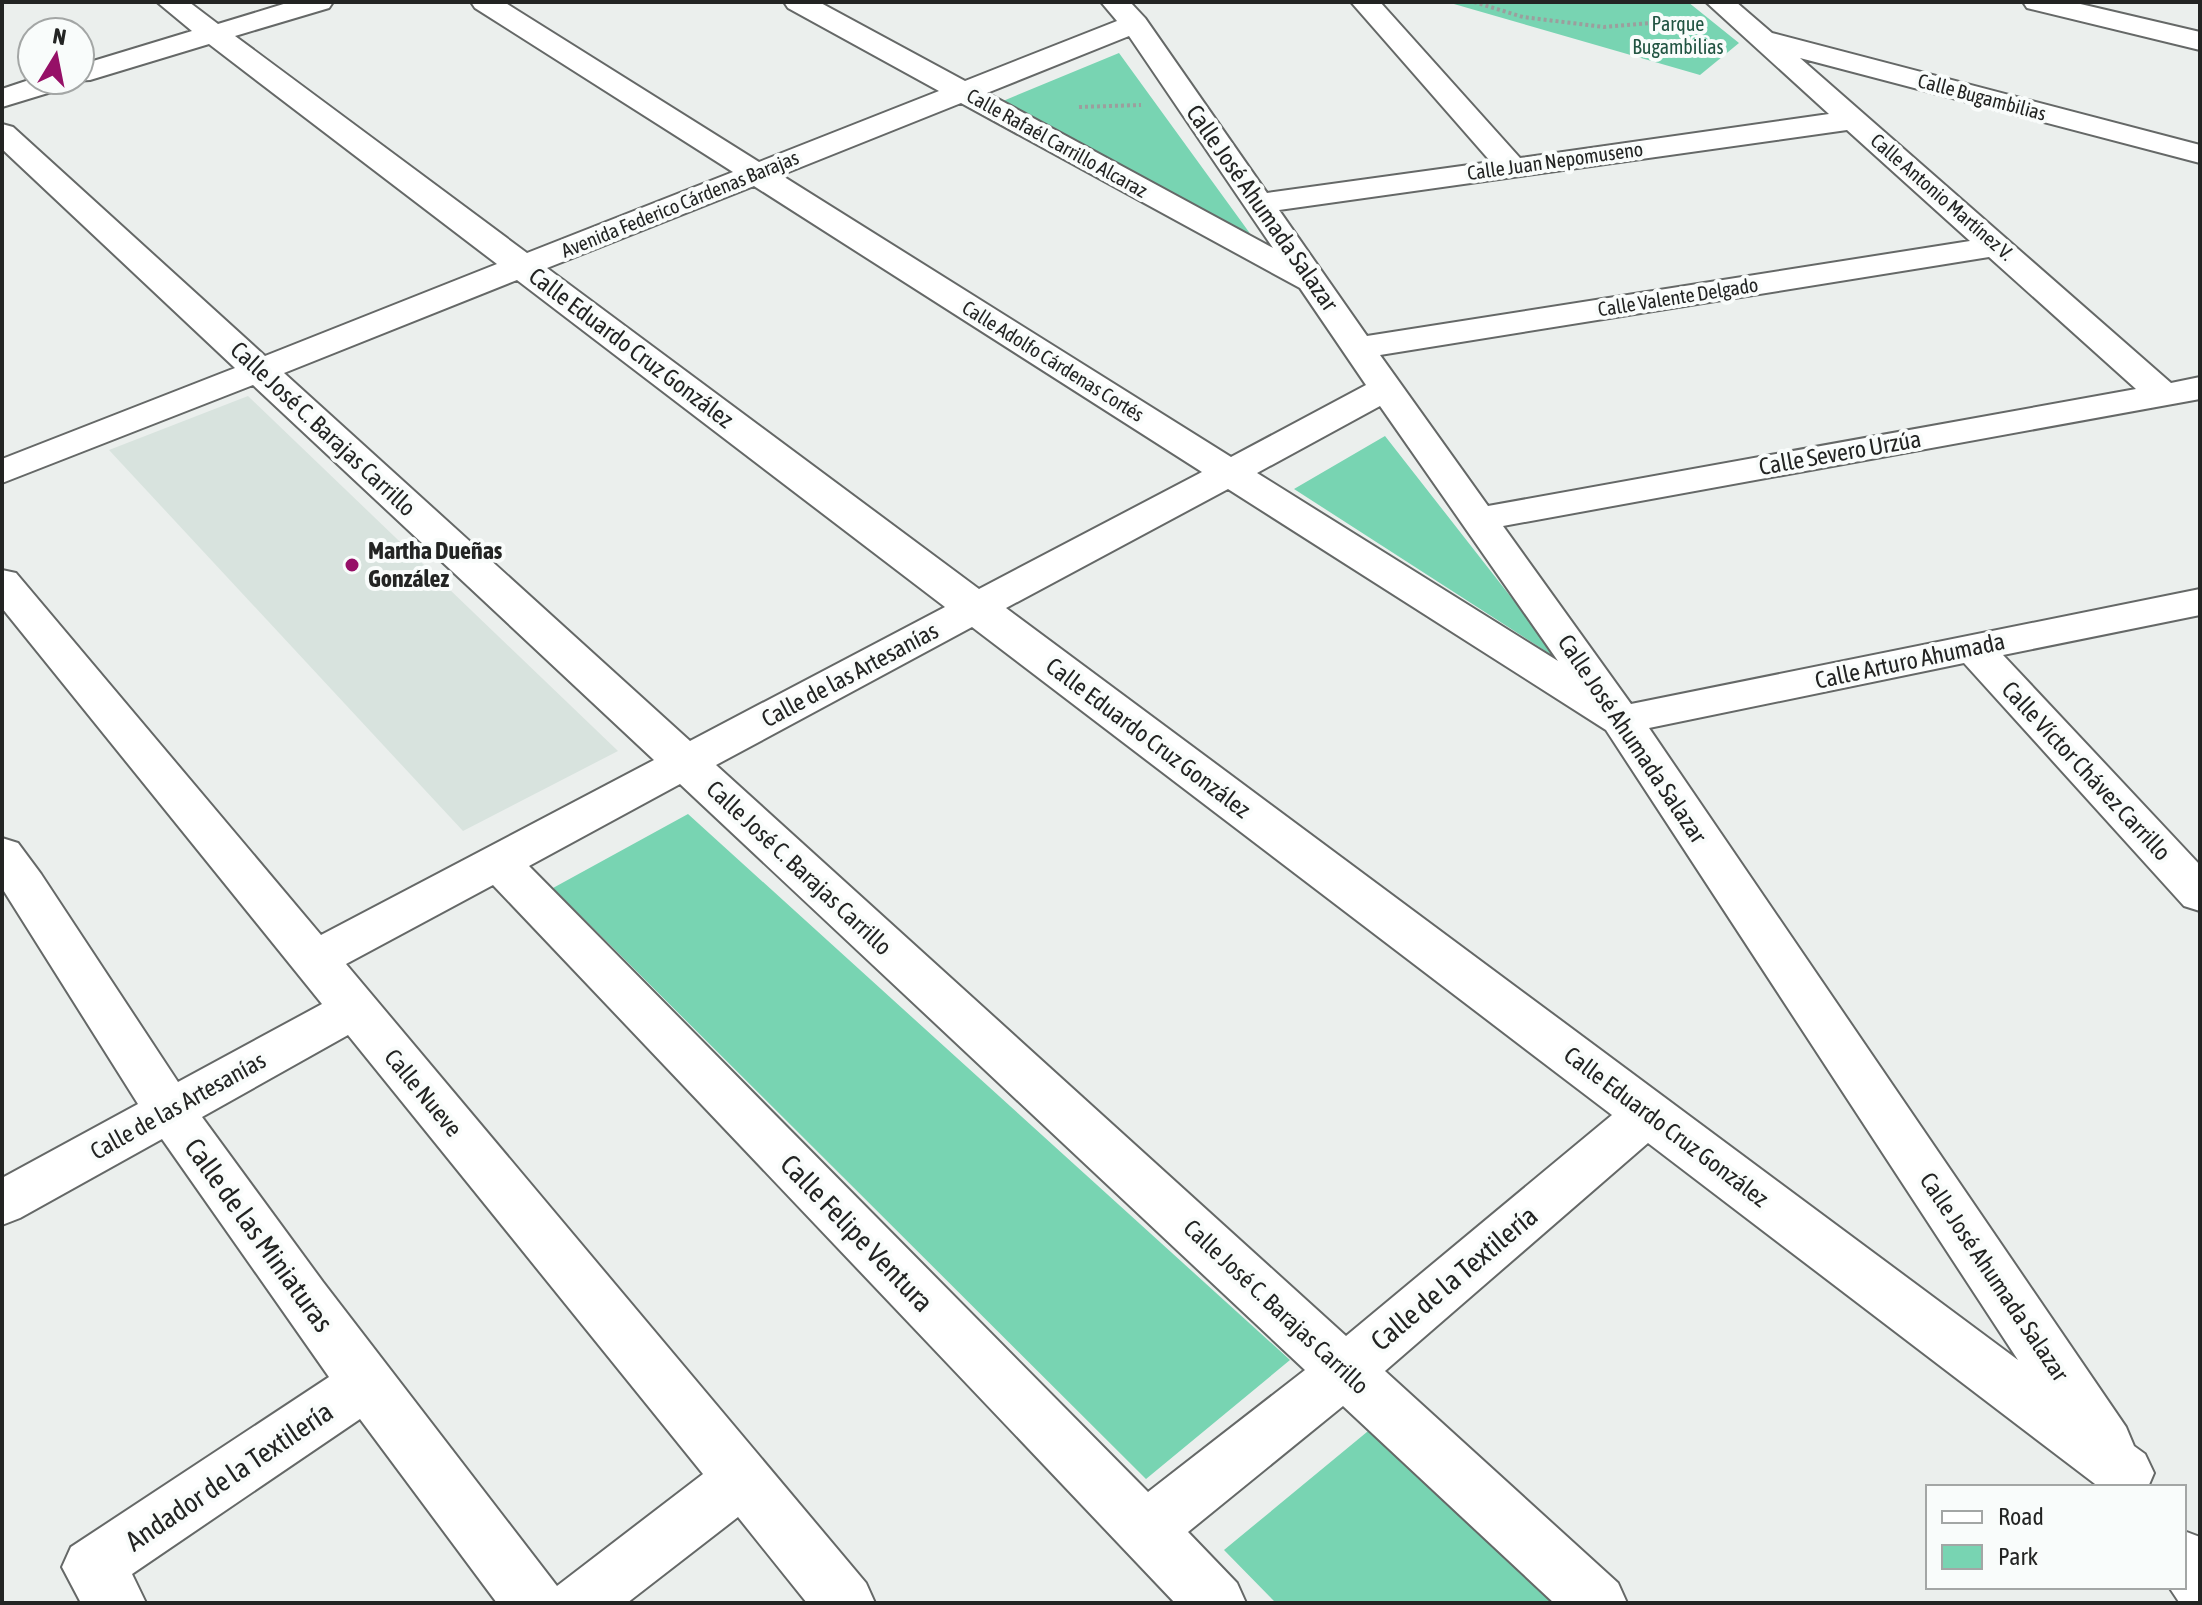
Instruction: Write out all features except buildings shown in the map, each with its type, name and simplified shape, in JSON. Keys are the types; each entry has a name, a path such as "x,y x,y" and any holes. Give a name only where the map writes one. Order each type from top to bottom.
{"street":[{"name":"Calle Eduardo Cruz González","path":"171,2 2130,1480"},
{"path":"96,69 319,2"},
{"name":"Calle Adolfo Cárdenas Cortés","path":"485,2 1621,720"},
{"name":"Calle Rafaél Carrillo Alcaraz","path":"798,2 1316,285"},
{"path":"1365,2 1512,167"},
{"path":"2037,2 2200,41"},
{"name":"Calle Antonio Martínez V.","path":"1728,9 2163,394"},
{"name":"Avenida Federico Cárdenas Barajas","path":"2,472 963,92 1125,13"},
{"name":"Calle José Ahumada Salazar","path":"1125,13 1621,720 2130,1480"},
{"name":"Calle Bugambilias","path":"1764,40 2200,154"},
{"name":"Calle Juan Nepomuseno","path":"1257,204 1854,120"},
{"name":"Calle José C. Barajas Carrillo","path":"2,133 1597,1603"},
{"name":"Calle Valente Delgado","path":"1359,348 1998,246"},
{"name":"Calle Severo Urzúa","path":"1479,519 2200,388"},
{"name":"Calle de las Artesanías","path":"314,960 1386,389"},
{"name":"Calle Nueve","path":"2,582 845,1603"},
{"name":"Calle Arturo Ahumada","path":"1621,720 2200,602"},
{"name":"Calle Víctor Chávez Carrillo","path":"1973,648 2200,894"},
{"name":"Calle de las Miniaturas","path":"2,854 17,902 365,1384 534,1603"},
{"name":"Calle Felipe Ventura","path":"498,862 1216,1603"},
{"name":"Calle de las Artesanías","path":"2,1203 354,1009"},
{"name":"Calle de la Textilería","path":"1146,1530 1345,1371 1648,1114"},
{"name":"Andador de la Textilería","path":"104,1585 365,1384"},
{"path":"580,1603 742,1479"},
{"path":"2186,1562 2200,1582"}],"path":[{"path":"1474,2 1523,17 1604,27 1728,9"},
{"path":"994,109 1190,104"}],"shaded area":[{"path":"248,396 618,751 463,831 109,450"}],"green space":[{"name":"Parque Bugambilias","path":"1447,2 1688,2 1739,43 1700,75"},
{"path":"1119,53 1254,239 1003,101"},
{"path":"1385,436 1561,661 1294,489"},
{"path":"688,814 1290,1360 1146,1479 553,888"},
{"path":"1373,1427 1560,1603 1276,1603 1224,1550"}],"place":[{"name":"Martha Dueñas González","path":"352,565"}]}
